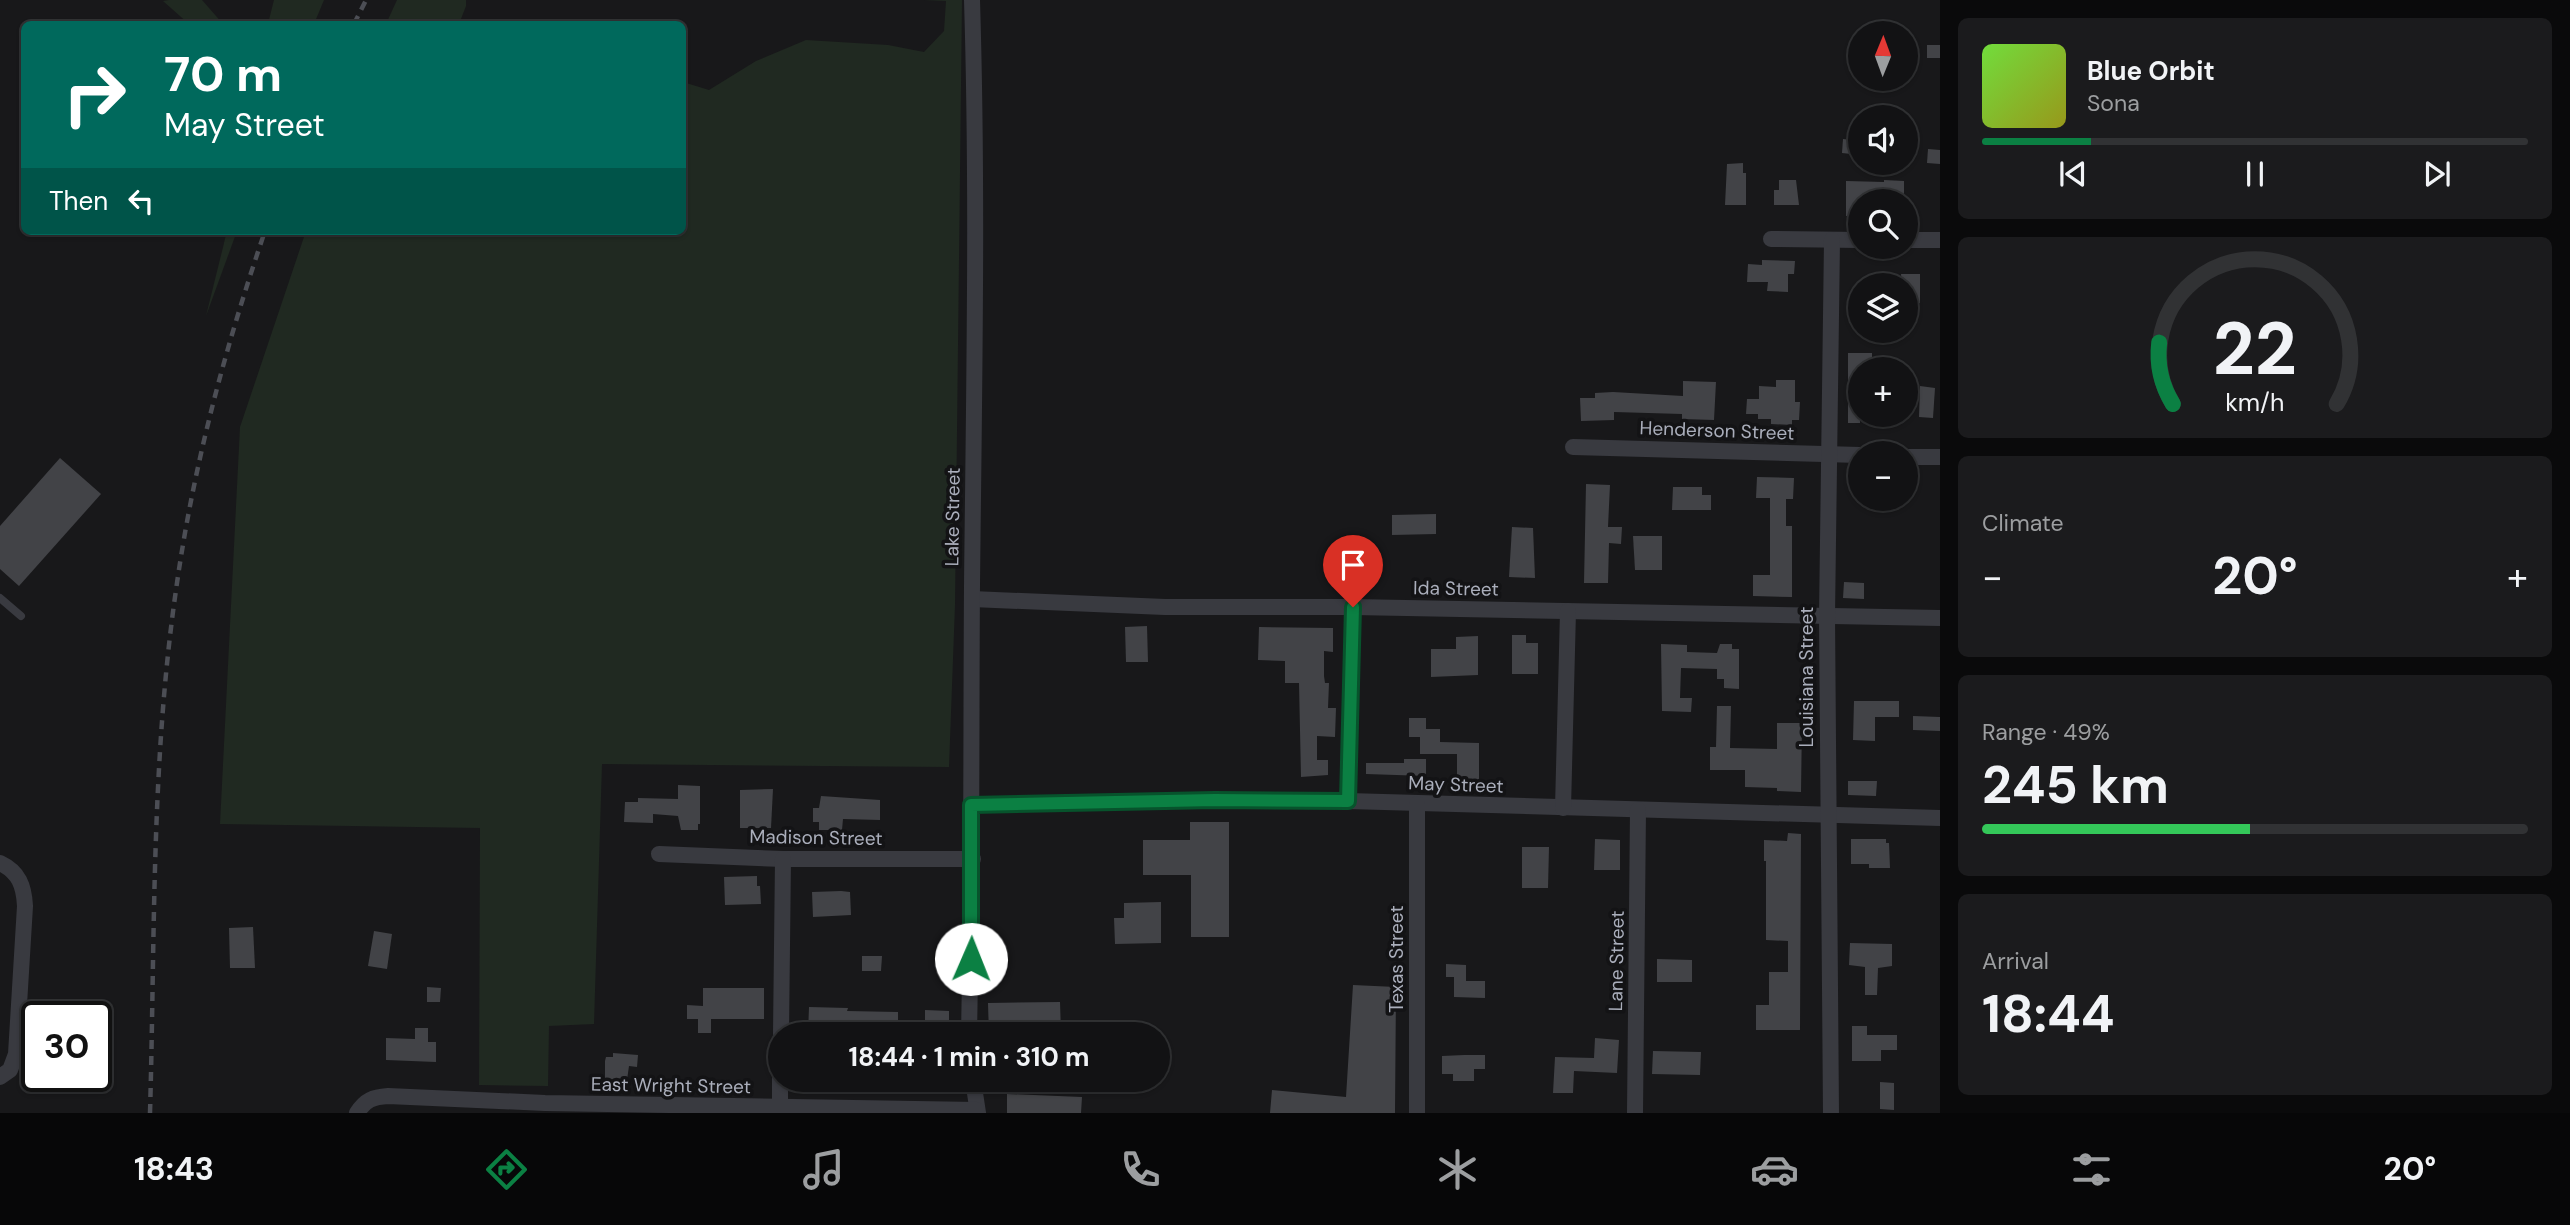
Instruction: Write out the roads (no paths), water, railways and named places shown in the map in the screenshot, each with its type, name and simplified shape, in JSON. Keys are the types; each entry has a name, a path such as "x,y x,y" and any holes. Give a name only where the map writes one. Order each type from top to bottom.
{"street":[{"name":"Lake Street","path":"969,1022 973,859 972,599 977,150 972,0"},
{"path":"1771,239 1848,240"},
{"name":"Louisiana Street","path":"1830,1113 1827,616 1832,240"},
{"path":"1918,240 1940,240"},
{"name":"Henderson Street","path":"1573,447 1848,455"},
{"path":"1918,457 1940,457"},
{"name":"Ida Street","path":"972,599 1165,607 1353,607 1940,618"},
{"path":"1348,801 1353,607"},
{"path":"1563,808 1568,611"},
{"name":"May Street","path":"971,805 1215,800 1348,801 1940,818"},
{"name":"Texas Street","path":"1417,804 1417,1113"},
{"name":"Lane Street","path":"1635,1113 1638,810"},
{"name":"Madison Street","path":"659,854 783,859 973,859"},
{"path":"781,1022 783,859"},
{"path":"0,863 16,873 24,890 25,906 15,1063 2,1076"},
{"path":"780,1092 780,1110"},
{"path":"975,1092 978,1111"},
{"name":"East Wright Street","path":"361,1107 375,1096 388,1096 545,1108 978,1111"}],"lane":[{"path":"0,598 21,616"}],"railway":[{"path":"356,21 366,0"},
{"path":"150,1113 158,786 176,590 191,498 212,408 264,235"}]}
